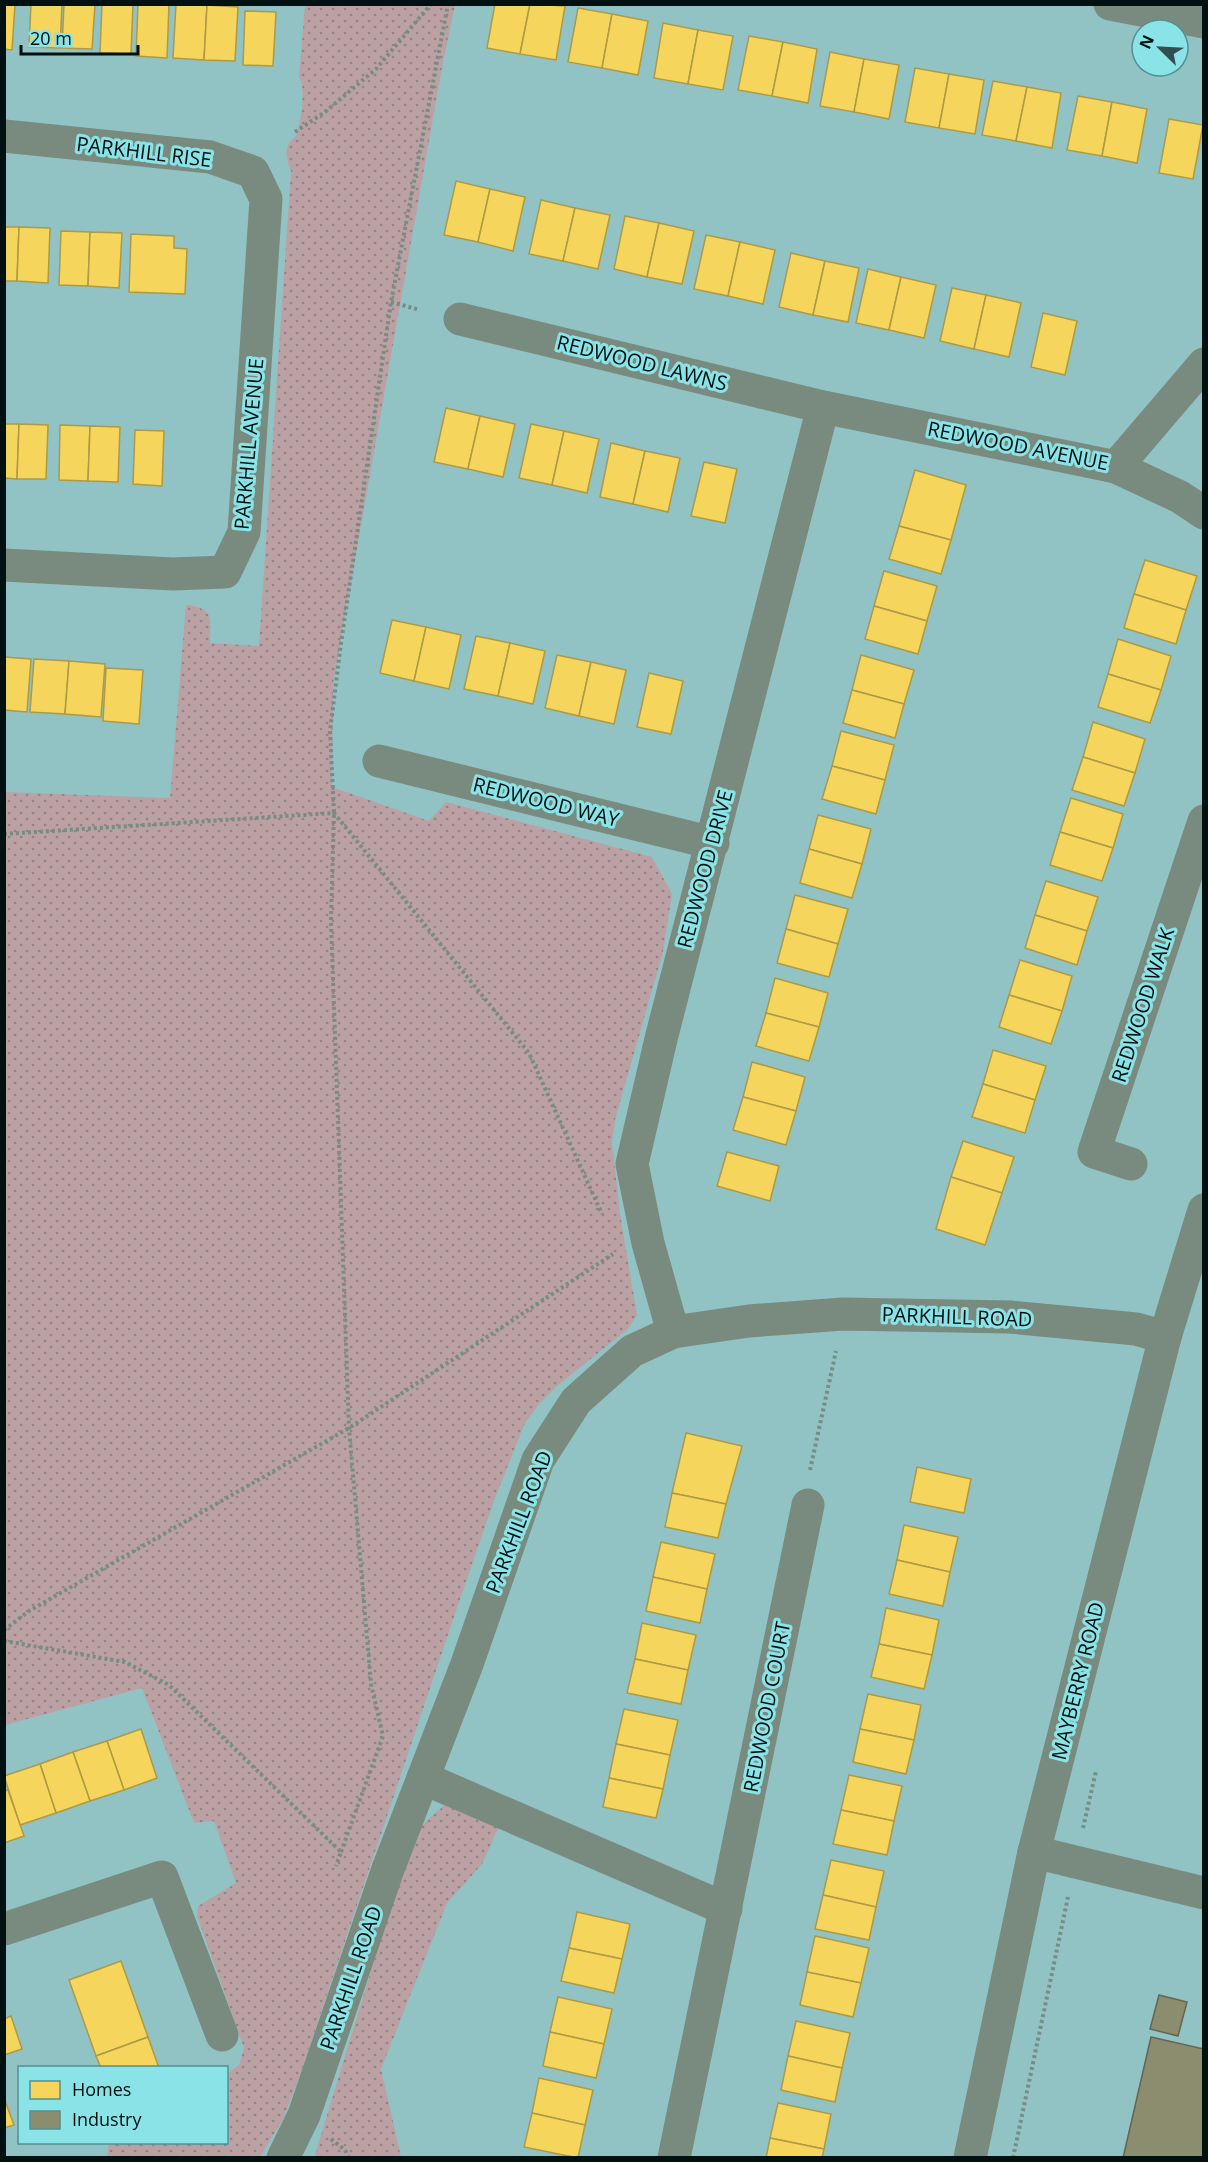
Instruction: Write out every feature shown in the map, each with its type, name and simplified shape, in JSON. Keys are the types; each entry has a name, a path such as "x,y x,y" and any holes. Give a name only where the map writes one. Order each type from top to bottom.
{"street":[{"path":"1110,4 1203,22"},
{"name":"PARKHILL RISE","path":"4,136 210,157 253,172 266,199"},
{"name":"PARKHILL AVENUE","path":"4,566 173,574 230,583 244,532 266,199"},
{"name":"REDWOOD LAWNS","path":"460,319 824,406"},
{"name":"REDWOOD AVENUE","path":"824,406 1116,467 1203,364"},
{"name":"REDWOOD DRIVE","path":"673,1332 648,1243 632,1164 661,1039 824,406"},
{"path":"1116,467 1180,497 1203,513"},
{"name":"REDWOOD WAY","path":"379,761 713,843"},
{"name":"REDWOOD WALK","path":"1131,1164 1094,1152 1203,821"},
{"name":"MAYBERRY ROAD","path":"970,2157 1034,1852 1166,1337 1192,1285 1203,1210"},
{"name":"PARKHILL ROAD","path":"283,2157 304,2115 388,1869 467,1664 538,1460 576,1401 632,1351 673,1332 749,1322 843,1314 1010,1317 1137,1329 1166,1337"},
{"name":"REDWOOD COURT","path":"674,2157 808,1505"},
{"path":"423,1778 726,1909"},
{"path":"1034,1852 1203,1893"},
{"path":"4,1929 162,1877 222,2035"}],"path":[{"path":"295,132 326,112 376,69 431,4"},
{"path":"336,1866 383,1736 371,1684 349,1428 331,922 334,813 330,731 391,302 448,4"},
{"path":"391,302 420,310"},
{"path":"4,834 334,813"},
{"path":"334,813 530,1053 604,1220"},
{"path":"4,1630 29,1611 349,1428 619,1251"},
{"path":"810,1470 836,1351"},
{"path":"4,1641 125,1662 169,1685 341,1852"},
{"path":"1013,2157 1096,1768"},
{"path":"329,2137 345,2150 349,2157"}],"shaded area":[{"path":"305,5 455,5 442,67 333,684 332,787 429,821 446,802 652,857 672,894 663,952 615,1120 612,1142 620,1214 637,1315 628,1329 557,1386 525,1423 495,1498 460,1599 300,2075 283,2119 260,2157 107,2157 109,2144 228,2144 228,2073 239,2065 244,2048 197,1916 198,1906 236,1883 214,1821 194,1823 142,1688 5,1725 5,792 170,798 186,605 202,609 209,616 210,643 259,646 291,171 286,152 289,143 297,135 302,105 299,77"},
{"path":"449,1801 501,1822 482,1864 447,1903 381,2069 401,2157 314,2158 413,1833"}],"building: Homes":[{"path":"4,4 15,4 12,50 4,49"},
{"path":"31,4 62,4 60,48 29,47"},
{"path":"64,4 95,4 92,49 62,48"},
{"path":"102,4 133,4 131,54 100,53"},
{"path":"138,4 169,4 167,58 136,56"},
{"path":"176,4 207,5 204,60 173,58"},
{"path":"495,4 530,4 520,54 487,48"},
{"path":"530,4 565,6 556,60 520,54"},
{"path":"207,5 238,7 235,61 204,60"},
{"path":"578,8 612,14 602,68 568,62"},
{"path":"245,11 276,12 273,66 243,65"},
{"path":"612,14 648,21 638,75 602,68"},
{"path":"663,23 698,30 688,84 654,78"},
{"path":"698,30 733,36 723,90 688,84"},
{"path":"749,36 783,42 772,96 738,90"},
{"path":"783,42 817,49 808,103 772,96"},
{"path":"830,52 864,59 854,112 820,106"},
{"path":"864,59 899,65 889,119 854,112"},
{"path":"915,68 949,74 939,128 905,122"},
{"path":"949,74 984,80 975,134 939,128"},
{"path":"993,81 1027,87 1016,141 982,135"},
{"path":"1027,87 1061,93 1052,148 1016,141"},
{"path":"1078,96 1112,102 1102,156 1067,150"},
{"path":"1112,102 1147,109 1137,163 1102,156"},
{"path":"1169,119 1203,125 1193,179 1159,173"},
{"path":"456,181 490,189 478,242 444,235"},
{"path":"490,189 525,197 513,251 478,242"},
{"path":"541,200 575,208 563,261 529,254"},
{"path":"575,208 610,215 598,269 563,261"},
{"path":"625,216 659,223 647,277 614,269"},
{"path":"659,223 694,231 682,284 647,277"},
{"path":"4,227 19,227 17,281 4,281"},
{"path":"19,227 50,228 48,283 17,281"},
{"path":"61,231 90,232 88,286 59,285"},
{"path":"90,232 122,233 119,288 88,286"},
{"path":"131,234 174,236 174,248 187,249 185,294 129,292"},
{"path":"706,235 740,242 728,296 694,289"},
{"path":"740,242 775,250 763,304 728,296"},
{"path":"791,253 825,261 813,315 779,307"},
{"path":"825,261 859,268 848,322 813,315"},
{"path":"868,269 901,277 889,330 856,323"},
{"path":"901,277 936,285 924,338 889,330"},
{"path":"952,288 986,295 974,349 940,341"},
{"path":"986,295 1021,303 1009,357 974,349"},
{"path":"1043,313 1077,321 1065,375 1031,367"},
{"path":"446,408 480,416 468,469 434,462"},
{"path":"480,416 515,424 503,477 468,469"},
{"path":"4,424 19,424 17,479 4,478"},
{"path":"19,424 48,425 46,479 17,479"},
{"path":"531,424 564,431 552,485 519,478"},
{"path":"60,425 90,426 88,481 59,480"},
{"path":"90,426 120,427 118,482 88,481"},
{"path":"135,430 164,431 162,486 133,484"},
{"path":"564,431 599,439 587,493 552,485"},
{"path":"611,443 645,451 633,504 600,497"},
{"path":"645,451 680,458 668,512 633,504"},
{"path":"704,462 737,469 725,523 691,516"},
{"path":"915,470 966,485 951,540 899,526"},
{"path":"899,526 951,540 941,574 889,559"},
{"path":"1145,560 1197,576 1186,610 1134,594"},
{"path":"884,571 937,586 927,621 874,606"},
{"path":"1134,594 1186,610 1176,644 1124,628"},
{"path":"874,606 927,621 918,654 865,639"},
{"path":"392,620 426,627 414,681 380,673"},
{"path":"426,627 461,635 449,689 414,681"},
{"path":"476,636 510,643 498,696 464,689"},
{"path":"1118,639 1171,656 1161,690 1108,674"},
{"path":"510,643 545,651 533,704 498,696"},
{"path":"557,655 591,662 579,716 545,708"},
{"path":"861,655 914,670 904,704 852,690"},
{"path":"4,657 31,659 27,712 4,710"},
{"path":"34,659 69,661 65,714 30,712"},
{"path":"69,661 105,664 101,717 65,714"},
{"path":"591,662 626,670 614,724 579,716"},
{"path":"106,668 143,670 139,724 103,721"},
{"path":"649,673 683,681 671,734 637,727"},
{"path":"1108,674 1161,690 1150,723 1098,707"},
{"path":"852,690 904,704 895,738 843,723"},
{"path":"1093,722 1145,739 1135,773 1083,757"},
{"path":"841,731 894,745 885,780 832,766"},
{"path":"1083,757 1135,773 1124,806 1072,790"},
{"path":"832,766 885,780 876,814 822,799"},
{"path":"1071,798 1123,814 1113,848 1060,832"},
{"path":"818,815 871,829 862,864 809,849"},
{"path":"1060,832 1113,848 1102,881 1050,865"},
{"path":"809,849 862,864 852,898 800,883"},
{"path":"1046,881 1098,897 1087,931 1035,915"},
{"path":"795,895 848,909 838,944 786,929"},
{"path":"1035,915 1087,931 1077,965 1025,948"},
{"path":"786,929 838,944 829,977 777,963"},
{"path":"1020,960 1072,976 1062,1011 1009,995"},
{"path":"775,978 828,993 819,1027 766,1013"},
{"path":"1009,995 1062,1011 1051,1044 999,1027"},
{"path":"766,1013 819,1027 809,1061 756,1046"},
{"path":"993,1050 1046,1066 1035,1100 983,1084"},
{"path":"752,1062 805,1077 796,1111 743,1097"},
{"path":"983,1084 1035,1100 1025,1133 972,1117"},
{"path":"743,1097 796,1111 786,1145 733,1130"},
{"path":"963,1141 1014,1157 1002,1193 951,1177"},
{"path":"727,1152 779,1166 770,1201 717,1186"},
{"path":"951,1177 1002,1193 985,1245 936,1229"},
{"path":"686,1433 742,1446 726,1504 672,1493"},
{"path":"917,1467 971,1479 964,1513 910,1502"},
{"path":"672,1493 726,1504 718,1538 665,1527"},
{"path":"904,1525 958,1537 950,1572 897,1560"},
{"path":"661,1542 715,1554 707,1589 653,1577"},
{"path":"897,1560 950,1572 943,1606 889,1594"},
{"path":"653,1577 707,1589 700,1623 646,1611"},
{"path":"886,1608 939,1620 932,1655 879,1644"},
{"path":"642,1623 696,1635 688,1670 635,1659"},
{"path":"879,1644 932,1655 924,1689 871,1677"},
{"path":"635,1659 688,1670 681,1704 627,1693"},
{"path":"868,1694 921,1705 914,1740 860,1729"},
{"path":"624,1709 678,1720 670,1755 616,1744"},
{"path":"141,1729 157,1778 124,1790 107,1741"},
{"path":"860,1729 914,1740 906,1774 853,1762"},
{"path":"107,1741 124,1790 90,1801 73,1752"},
{"path":"616,1744 670,1755 663,1789 609,1778"},
{"path":"73,1752 90,1801 56,1813 40,1764"},
{"path":"40,1764 56,1813 20,1825 4,1776"},
{"path":"849,1775 902,1786 894,1821 841,1810"},
{"path":"609,1778 663,1789 656,1818 603,1807"},
{"path":"8,1790 24,1836 4,1843 4,1791"},
{"path":"841,1810 894,1821 887,1855 833,1844"},
{"path":"831,1860 884,1871 876,1907 823,1895"},
{"path":"823,1895 876,1907 869,1940 815,1929"},
{"path":"577,1912 630,1924 622,1959 569,1948"},
{"path":"815,1936 869,1948 861,1983 807,1972"},
{"path":"569,1948 622,1959 614,1993 561,1981"},
{"path":"121,1961 148,2037 96,2056 69,1980"},
{"path":"807,1972 861,1983 853,2017 800,2005"},
{"path":"558,1997 612,2009 604,2044 550,2032"},
{"path":"11,2016 22,2049 4,2055 4,2019"},
{"path":"796,2021 850,2033 842,2068 788,2056"},
{"path":"550,2032 604,2044 596,2078 543,2066"},
{"path":"148,2037 158,2066 100,2066 96,2056"},
{"path":"788,2056 842,2068 835,2102 781,2090"},
{"path":"539,2078 593,2090 585,2125 532,2113"},
{"path":"4,2098 14,2125 4,2128"},
{"path":"778,2103 831,2114 824,2149 770,2138"},
{"path":"532,2113 585,2125 578,2158 524,2147"},
{"path":"770,2138 824,2149 822,2158 766,2158"}],"building: Industry":[{"path":"1159,1995 1187,2002 1178,2036 1150,2029"},
{"path":"1151,2037 1204,2049 1204,2158 1123,2158"}]}
